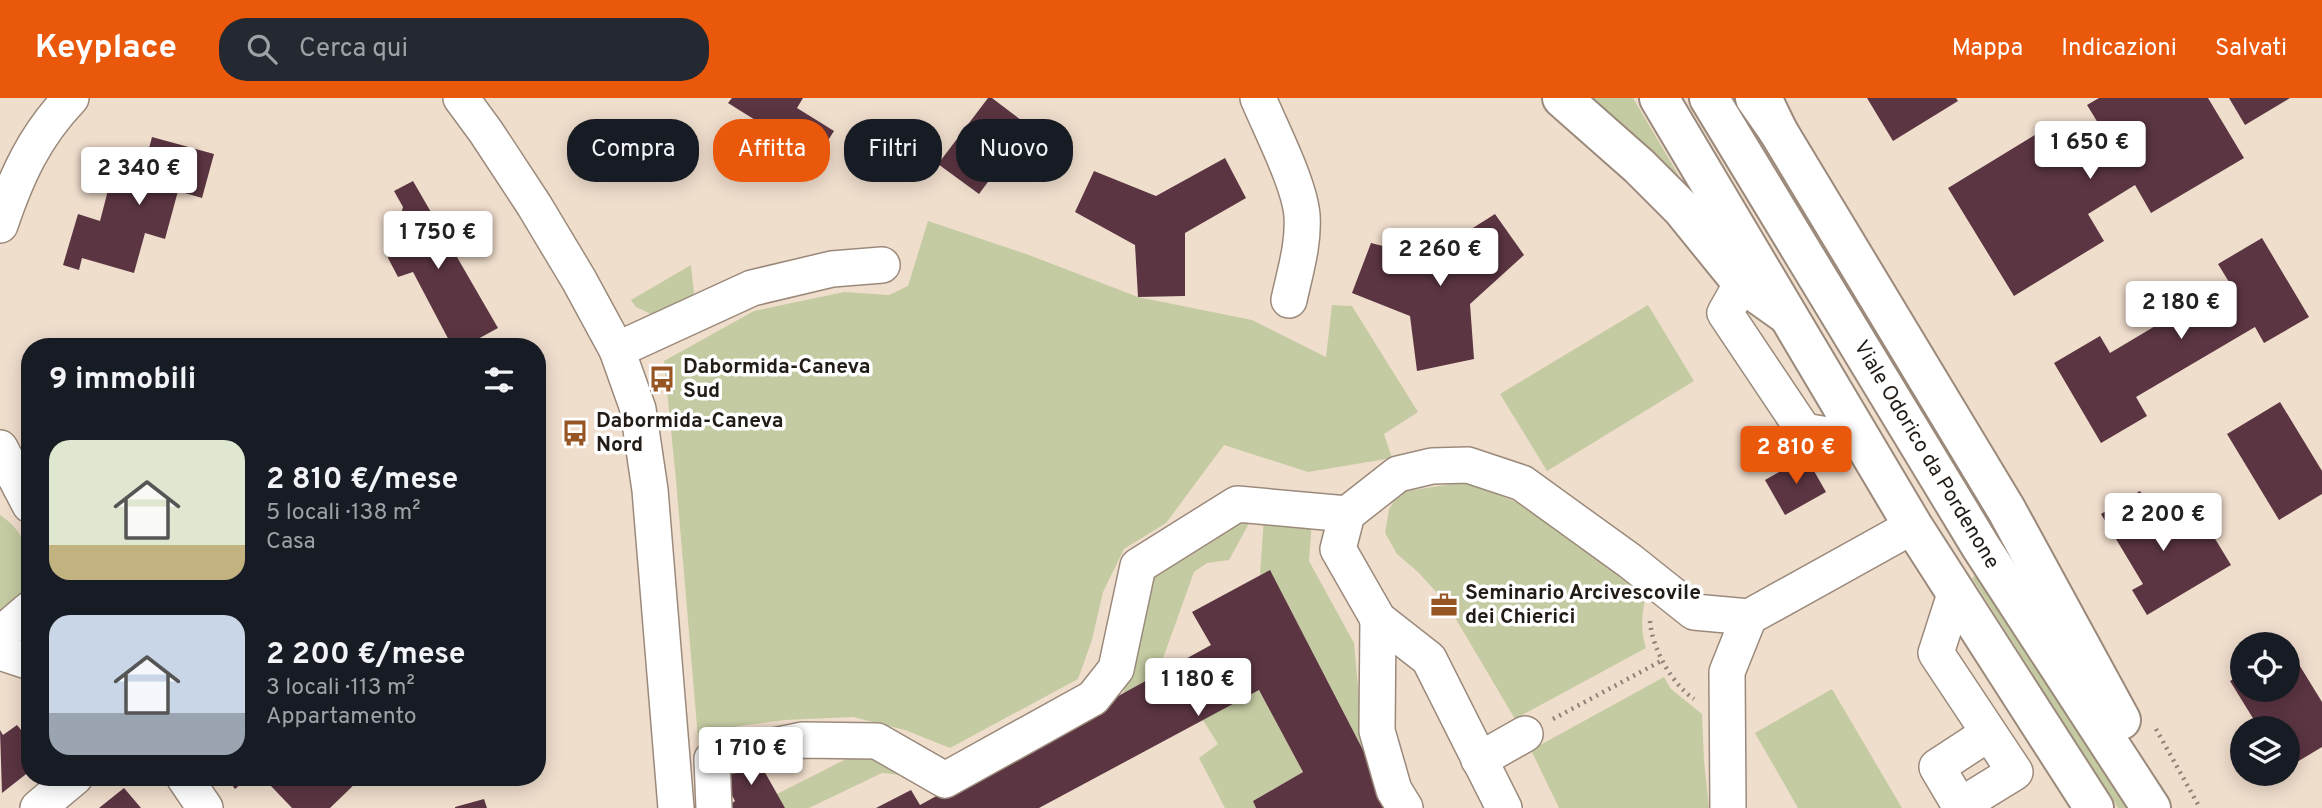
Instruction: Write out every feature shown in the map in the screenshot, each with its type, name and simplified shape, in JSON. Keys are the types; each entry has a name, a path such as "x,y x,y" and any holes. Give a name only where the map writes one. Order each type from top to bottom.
{"main road":[{"path":"1562,98 1639,166 1682,209 1742,283 1787,316"},
{"path":"1659,98 1913,526 2083,804"},
{"name":"Viale Odorico da Pordenone","path":"1709,98 1981,547 2151,808"},
{"path":"1755,98 1770,114 2006,509 2168,808"}],"street":[{"path":"0,225 19,172 34,144 71,98"},
{"path":"461,98 534,205 579,280 617,350 638,409 650,490 676,808"},
{"path":"1258,98 1289,169 1302,213 1301,248 1289,300"},
{"path":"617,350 752,288 832,269 882,265"},
{"path":"1742,283 1725,313 1804,431 1864,441"},
{"path":"0,448 17,492"},
{"path":"1504,808 1429,659 1378,619 1338,549 1347,514 1398,474 1432,466 1468,465 1522,483 1630,561 1693,612 1749,617 1913,526"},
{"path":"715,808 712,760 802,740 877,741 946,780 1093,698 1116,669 1138,566 1237,505 1347,514"},
{"path":"1955,594 1937,653 1989,733"},
{"path":"0,635 21,617"},
{"path":"1728,808 1727,672 1749,617"},
{"path":"1378,619 1377,731 1394,790 1405,808"},
{"path":"0,652 21,659"},
{"path":"1479,760 1525,734"},
{"path":"38,808 64,786"},
{"path":"190,786 205,808"}],"path":[{"path":"1655,583 1649,614 1651,636 1663,660 1679,685 1691,697 1726,715"},
{"path":"1525,734 1663,660"}],"green space":[{"path":"1589,98 1633,98 1679,176"},
{"path":"928,221 1029,255 1138,297 1252,320 1326,357 1332,305 1352,306 1418,412 1384,434 1392,458 1308,472 1224,445 1166,523 1124,549 1103,592 1092,640 1078,679 950,748 905,730 853,717 785,720 738,726 698,738 664,361 754,311 844,292 889,295 908,286"},
{"path":"691,265 694,293 691,299 653,315 636,307 631,300"},
{"path":"1648,305 1694,381 1547,471 1500,394"},
{"path":"1466,482 1516,502 1622,567 1647,588 1642,625 1646,648 1515,719 1447,604 1418,572 1397,554 1385,533 1389,509 1400,492"},
{"path":"0,515 21,536 21,593 0,612"},
{"path":"1264,516 1312,521 1309,561 1354,643 1364,752 1270,571 1260,575"},
{"path":"1252,518 1229,560 1207,563 1194,572 1157,675 1123,694 1148,573 1236,519"},
{"path":"1979,573 2129,808 2118,808 1972,578"},
{"path":"1664,677 1671,689 1702,714 1709,808 1559,808 1531,750"},
{"path":"1832,689 1902,808 1798,808 1755,733"},
{"path":"1259,690 1303,772 1253,801 1256,808 1225,808 1199,758 1218,744 1203,720"},
{"path":"862,751 909,776 882,773 809,808 785,808 777,794"}],"building":[{"path":"732,98 803,98 797,108 815,119 754,119 728,103"},
{"path":"988,98 992,98 1020,119 972,119"},
{"path":"1867,98 1956,98 1958,101 1893,141"},
{"path":"2099,98 2208,98 2244,158 2151,213 2135,185 2088,214 2104,241 2014,296 1948,188 2038,133 2055,161 2103,131 2087,105"},
{"path":"2229,98 2290,98 2245,125"},
{"path":"152,137 214,154 202,198 178,191 165,239 145,233 134,273 82,258 79,270 63,265 78,214 100,221 112,175 140,183"},
{"path":"956,140 956,177 942,167 942,159"},
{"path":"1225,158 1246,198 1185,233 1185,296 1138,297 1135,245 1075,212 1094,171 1156,196"},
{"path":"413,181 498,328 480,338 448,338 413,272 398,277 388,258 403,207 394,191"},
{"path":"963,182 988,182 979,194"},
{"path":"1495,214 1524,255 1470,304 1474,359 1417,371 1410,316 1352,293 1371,243 1427,257"},
{"path":"2262,238 2309,317 2264,343 2255,327 2136,397 2147,416 2101,443 2054,363 2100,336 2110,353 2229,282 2218,264"},
{"path":"2280,402 2322,471 2322,494 2279,520 2227,434"},
{"path":"1806,457 1826,492 1785,515 1765,480"},
{"path":"2140,491 2170,540 2203,519 2231,565 2147,615 2132,590 2143,584 2101,514"},
{"path":"1270,570 1393,808 1256,808 1253,801 1303,772 1259,690 1039,808 876,808 911,790 920,805 1211,645 1192,612"},
{"path":"2300,666 2322,702 2322,747 2300,760 2300,716 2252,716 2243,702 2300,702"},
{"path":"17,725 21,730 21,778 2,793 0,730 3,735"},
{"path":"755,755 785,808 725,808 735,801 721,775"},
{"path":"271,786 353,786 330,808 292,808"},
{"path":"124,788 141,808 99,808"},
{"path":"484,799 487,808 455,808 455,807"}],"place":[{"name":"Dabormida-Caneva Sud","path":"662,379"},
{"name":"Dabormida-Caneva Nord","path":"575,433"},
{"name":"Seminario Arcivescovile dei Chierici","path":"1444,605"}]}
